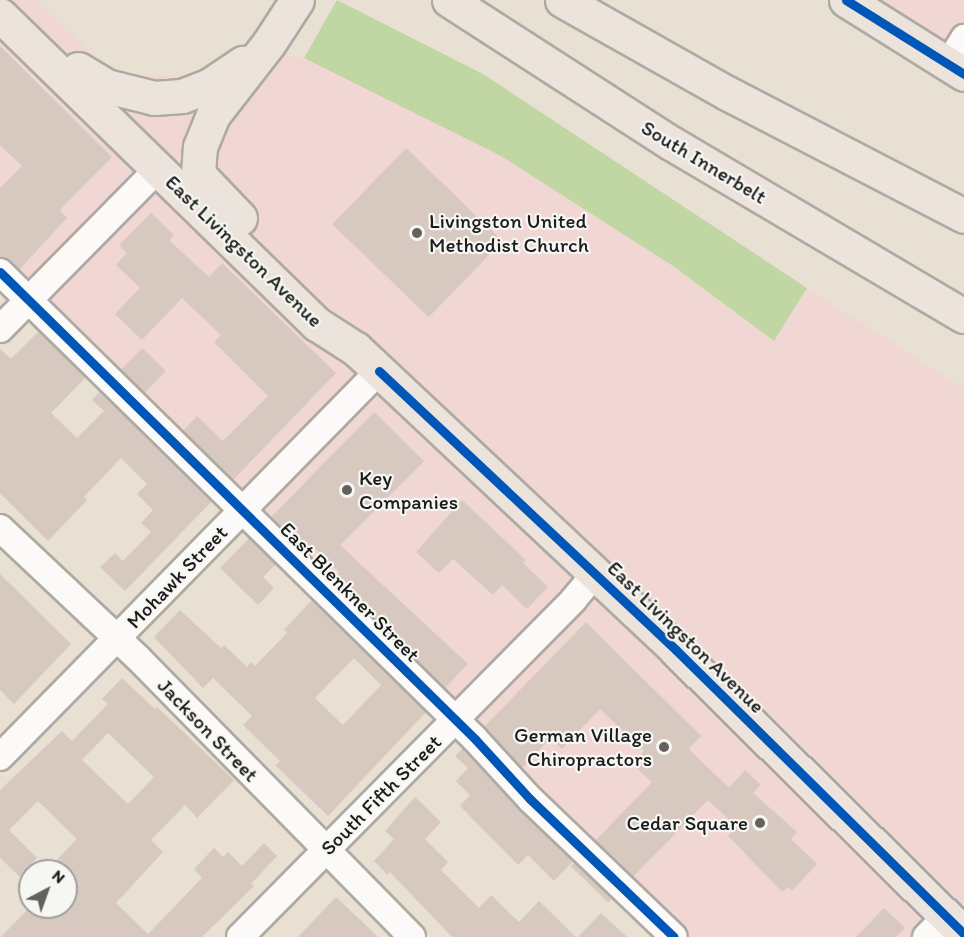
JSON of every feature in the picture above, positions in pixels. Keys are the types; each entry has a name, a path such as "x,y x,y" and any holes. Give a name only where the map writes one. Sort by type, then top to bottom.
{"main road":[{"name":"East Livingston Avenue","path":"8,0 78,69 130,129 154,165"},
{"path":"297,0 269,43 213,115 200,147 198,174 332,308 356,349"},
{"name":"South Innerbelt","path":"448,0 671,143 964,316"},
{"path":"562,0 727,93 964,216"},
{"path":"846,0 959,58"},
{"name":"East Livingston Avenue","path":"0,15 317,324 356,349 676,650 945,929"},
{"path":"78,69 91,79 120,92 154,98 182,96 210,85 269,43"}],"street":[{"path":"0,329 154,165"},
{"name":"East Blenkner Street","path":"0,272 455,720 530,799 674,937"},
{"name":"Mohawk Street","path":"0,757 380,371"},
{"name":"Jackson Street","path":"0,528 117,638 412,937"},
{"name":"South Fifth Street","path":"240,937 455,720 595,574"}],"shaded area":[{"path":"0,0 36,0 99,61 135,76 192,75 231,53 304,58 501,156 673,266 774,340 807,288 964,388 964,937 681,937 0,271"},
{"path":"844,0 964,0 964,76"}],"green space":[{"path":"337,0 483,74 807,288 774,341 673,266 501,156 304,58"}],"building":[{"path":"0,46 112,157 60,210 67,218 19,270 10,261 0,257 0,188 22,166 0,145"},
{"name":"Livingston United Methodist Church","path":"406,148 502,241 429,317 332,224"},
{"path":"151,213 174,235 169,240 209,277 222,263 336,373 233,480 183,431 197,416 223,441 268,396 214,342 221,335 182,298 142,340 115,314 140,288 116,265 127,253 119,245"},
{"path":"39,331 86,377 51,413 77,438 104,411 92,400 100,391 212,501 125,591 100,567 115,553 123,561 151,532 141,523 153,510 137,494 147,484 121,458 84,497 87,500 48,541 0,493 0,349 11,359"},
{"path":"142,348 166,371 145,393 121,370"},
{"name":"Key Companies","path":"374,412 424,461 340,545 468,664 445,688 333,579 339,572 311,545 305,551 271,517"},
{"path":"462,500 526,560 523,563 548,587 527,609 502,585 493,595 453,559 439,573 416,552"},
{"path":"249,538 276,564 263,577 274,588 258,605 220,568"},
{"path":"0,574 71,644 14,704 0,690"},
{"path":"312,600 426,712 328,816 275,765 280,761 243,725 252,716 213,678 203,688 154,637 180,610 221,648 224,645 247,667 251,662 255,666 287,633 284,630","holes":["354,658 381,685 343,725 315,698"]},
{"path":"586,622 701,736 689,749 729,788 745,770 761,785 753,793 797,832 791,839 817,864 792,891 788,887 782,892 728,836 737,827 708,800 633,877 595,841 652,782 632,764 644,751 600,709 562,749 551,738 522,768 484,727"},
{"path":"122,678 155,709 157,707 234,780 197,818 185,805 151,840 163,852 116,903 148,934 202,878 194,869 214,848 223,857 228,852 242,866 264,843 277,856 251,884 254,886 202,937 1,937 18,919 78,919 78,859 58,859 77,839 38,801 9,830 37,858 18,859 18,875 0,858 0,790 62,731 72,741 108,704 102,699","holes":["108,733 154,777 128,804 82,760"]},
{"path":"463,748 520,810 573,861 554,881 528,855 518,865 460,806 470,795 456,781 468,768 455,756"},
{"path":"415,797 441,822 425,839 448,862 441,870 479,908 491,895 519,922 539,901 576,937 452,937 390,872 388,875 374,861 394,839 385,831"},
{"path":"575,862 612,898 608,902 571,866"},
{"path":"336,897 353,913 378,937 298,937"},
{"path":"884,908 905,928 896,937 856,937"},
{"path":"601,913 627,937 578,937"}],"cycle path":[{"path":"846,0 964,74"},
{"path":"0,272 475,739 530,799 674,937"},
{"path":"379,371 676,650 964,934"}],"place":[{"name":"Livingston United Methodist Church","path":"417,233"},
{"name":"Key Companies","path":"347,490"},
{"name":"German Village Chiropractors","path":"664,747"},
{"name":"Cedar Square","path":"760,823"}]}
